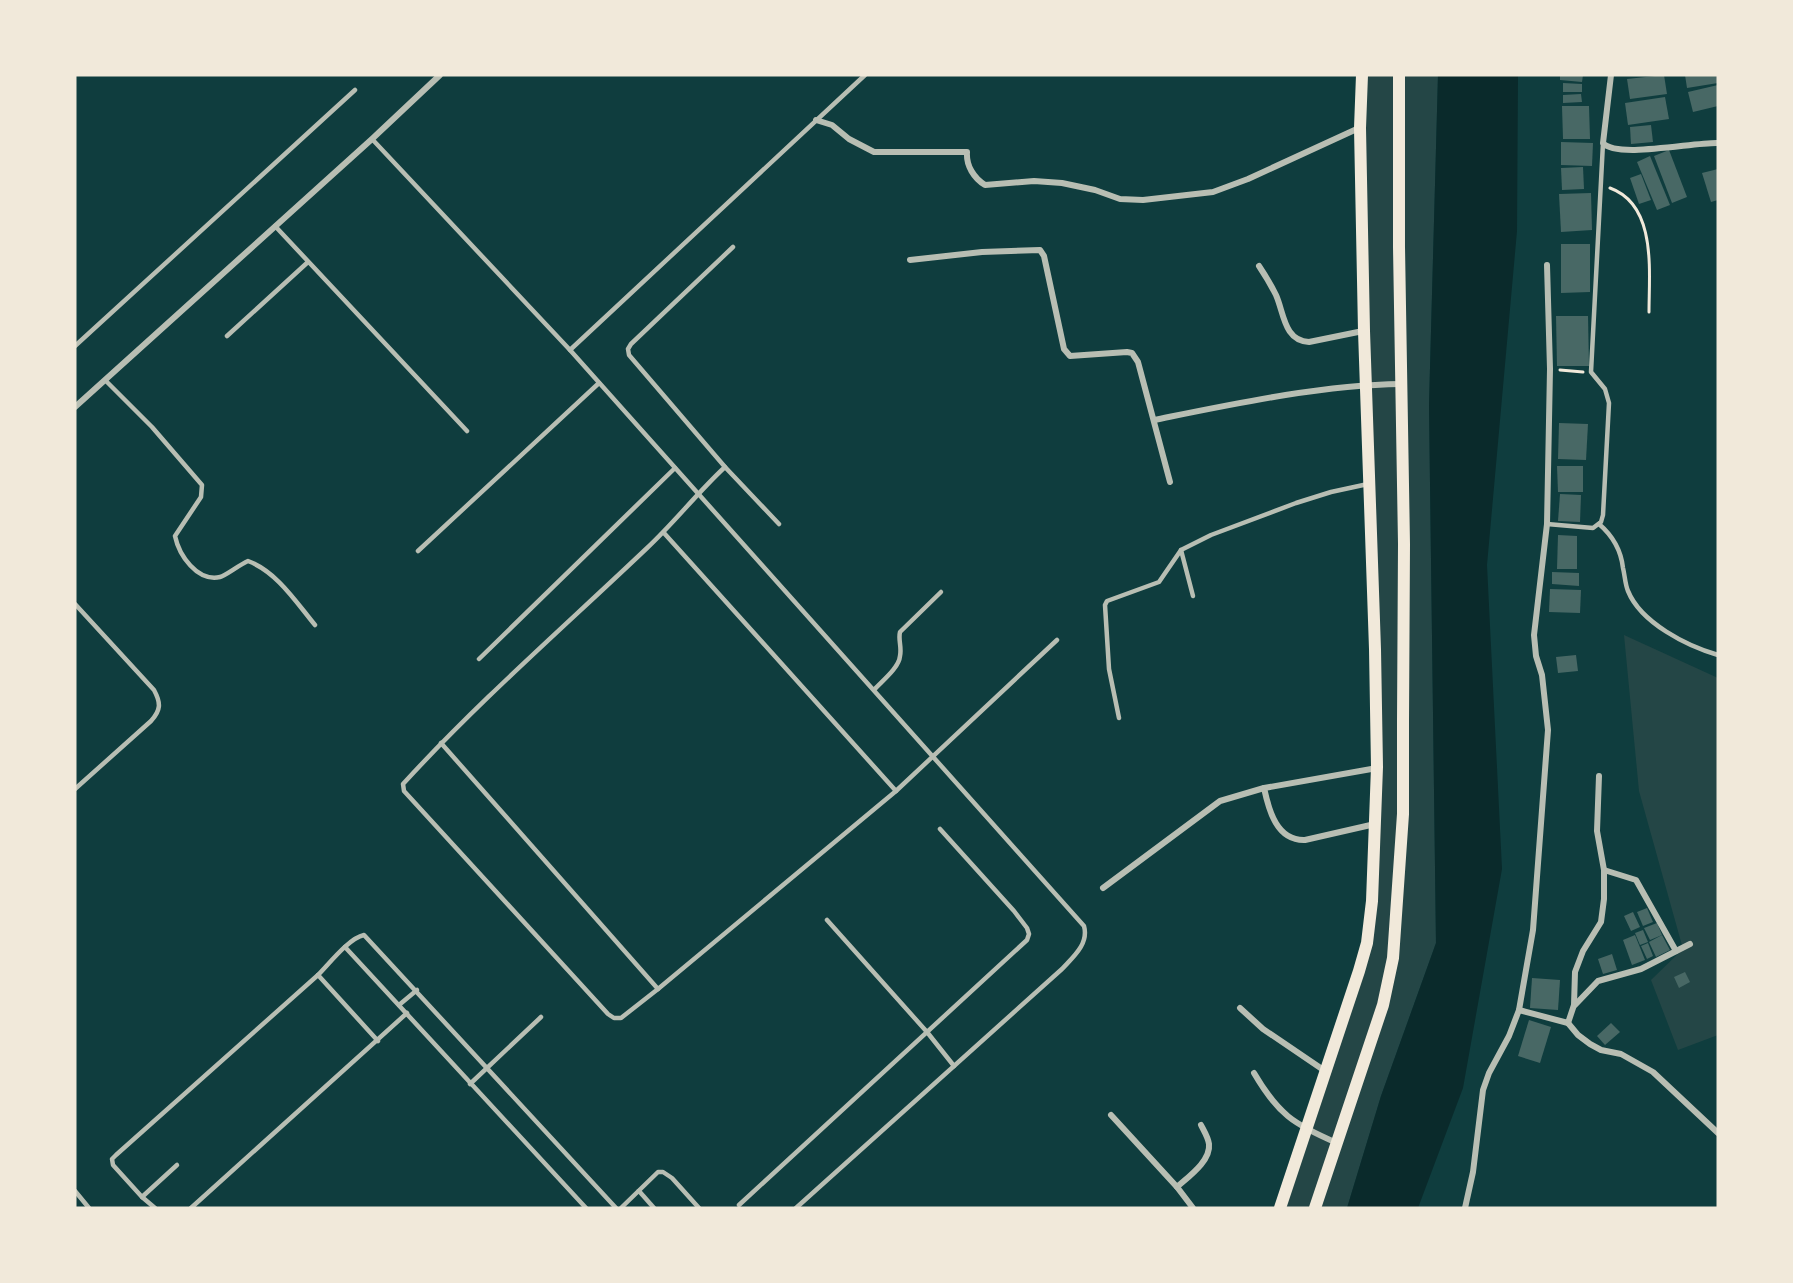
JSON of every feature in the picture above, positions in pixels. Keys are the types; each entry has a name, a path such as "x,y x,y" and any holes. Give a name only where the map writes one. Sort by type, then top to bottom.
{"main road":[{"path":"1280,1208 1347,1010 1367,943 1372,901 1377,768 1375,638 1365,384 1360,128 1362,75"},
{"path":"1315,1208 1383,1005 1394,958 1403,814 1404,544 1399,75"}],"street":[{"path":"75,407 440,75"},
{"path":"1611,75 1604,143 1609,148 1631,151 1704,142 1718,143"},
{"path":"816,120 832,125 849,139 874,152 967,152 966,159 975,177 985,185 1034,181 1062,183 1095,190 1120,199 1143,200 1213,192 1248,179 1360,128"},
{"path":"910,260 982,252 1040,250 1044,256 1065,351 1070,356 1132,353 1138,362 1170,482"},
{"path":"1465,1208 1473,1172 1483,1090 1489,1072 1509,1036 1519,1010 1533,930 1548,730 1548,714 1534,635 1547,524 1550,369 1547,265"},
{"path":"1259,266 1276,296 1289,330 1295,339 1300,342 1309,342 1364,331"},
{"path":"1154,420 1231,405 1365,384 1401,384"},
{"path":"1103,888 1220,801 1264,788 1377,768"},
{"path":"1568,1023 1574,1005 1575,972 1583,951 1601,919 1604,899 1604,870 1597,834 1599,776"},
{"path":"1264,788 1275,820 1282,832 1290,839 1305,840 1376,824"},
{"path":"1604,870 1636,880 1676,951"},
{"path":"1574,1005 1598,981 1641,969 1690,944"},
{"path":"1240,1008 1263,1029 1325,1071"},
{"path":"1519,1010 1568,1023 1590,1044 1601,1050 1621,1054 1653,1072 1718,1132"},
{"path":"1254,1073 1274,1105 1306,1129 1337,1143"},
{"path":"1111,1115 1177,1187 1193,1208"},
{"path":"1177,1187 1195,1170 1209,1150 1209,1141 1201,1125"}],"lane":[{"path":"570,350 865,75"},
{"path":"75,346 355,90"},
{"path":"372,139 570,350 1080,918 1086,933 1082,946 1062,969 797,1208"},
{"path":"1547,524 1593,528 1599,525 1603,515 1609,403 1605,388 1591,372 1604,143"},
{"path":"275,226 467,430"},
{"path":"733,247 628,349 629,355 725,467 779,524"},
{"path":"227,336 308,262"},
{"path":"105,380 152,427 202,485 201,496 175,536 181,555 200,573 210,578 222,577 236,566 248,561 256,564 285,589 315,625"},
{"path":"418,551 599,383"},
{"path":"725,467 664,533 441,742 403,784 404,791 614,1018 621,1018 658,989 896,791 1057,640"},
{"path":"479,659 675,468"},
{"path":"1119,718 1109,669 1105,602 1159,582 1181,550 1211,535 1296,503 1368,484"},
{"path":"1599,525 1614,540 1622,561 1628,591 1644,612 1659,626 1681,640 1700,650 1718,655"},
{"path":"664,533 896,791"},
{"path":"1181,550 1193,596"},
{"path":"874,690 899,662 901,655 898,638 904,626 941,592"},
{"path":"75,604 154,690 160,701 158,713 151,721 75,789"},
{"path":"441,742 658,989"},
{"path":"739,1205 1029,937 1027,928 1014,911 940,830"},
{"path":"827,920 927,1032 954,1066"},
{"path":"155,1208 113,1165 112,1159 318,975 345,947 364,934 616,1208"},
{"path":"345,947 586,1208"},
{"path":"318,975 378,1041"},
{"path":"399,1005 417,990"},
{"path":"191,1208 378,1041 406,1013"},
{"path":"470,1084 541,1017"},
{"path":"142,1197 177,1165"},
{"path":"621,1208 658,1172 663,1172 672,1178 699,1208"},
{"path":"75,1191 89,1208"},
{"path":"639,1191 654,1208"}],"path":[{"path":"1600,185 1612,188 1627,197 1644,229 1648,252 1649,312"},
{"path":"1550,369 1591,372"}],"shaded area":[{"path":"1362,75 1438,75 1429,405 1436,943 1381,1096 1347,1208 1280,1208 1359,971 1376,816"},
{"path":"1438,75 1518,75 1517,231 1487,565 1502,869 1463,1088 1418,1208 1347,1208 1381,1096 1436,943 1429,405"},
{"path":"1624,635 1718,678 1718,1035 1678,1050 1651,980 1683,949 1639,791"}],"building":[{"path":"1560,75 1583,75 1582,82 1560,80"},
{"path":"1664,75 1667,94 1630,99 1627,79"},
{"path":"1685,75 1718,75 1718,83 1687,88"},
{"path":"1563,83 1582,84 1582,92 1563,92"},
{"path":"1718,85 1718,106 1693,112 1688,92"},
{"path":"1581,94 1582,102 1563,103 1563,95"},
{"path":"1665,97 1669,119 1628,125 1625,103"},
{"path":"1562,106 1589,106 1590,139 1563,139"},
{"path":"1651,125 1653,142 1631,144 1630,127"},
{"path":"1561,142 1593,143 1592,166 1561,165"},
{"path":"1669,150 1687,197 1672,203 1654,156"},
{"path":"1650,156 1670,205 1657,210 1637,162"},
{"path":"1583,167 1584,189 1562,190 1561,168"},
{"path":"1718,169 1718,200 1711,202 1702,173"},
{"path":"1641,174 1651,200 1639,204 1630,178"},
{"path":"1591,193 1592,230 1561,232 1559,194"},
{"path":"1561,244 1590,244 1590,292 1561,293"},
{"path":"1556,316 1588,316 1589,366 1557,366"},
{"path":"1559,423 1588,424 1586,460 1558,459"},
{"path":"1557,466 1583,466 1583,492 1558,492"},
{"path":"1560,494 1581,495 1580,522 1558,521"},
{"path":"1558,535 1577,536 1577,569 1557,569"},
{"path":"1552,572 1579,573 1579,586 1552,584"},
{"path":"1550,589 1581,590 1580,613 1549,612"},
{"path":"1576,655 1578,671 1558,673 1556,657"},
{"path":"1647,908 1653,922 1643,926 1637,912"},
{"path":"1633,912 1640,927 1631,931 1624,916"},
{"path":"1657,923 1662,935 1650,940 1644,928"},
{"path":"1643,930 1648,942 1640,945 1635,933"},
{"path":"1635,935 1645,960 1632,965 1623,940"},
{"path":"1662,935 1670,950 1656,957 1649,942"},
{"path":"1648,943 1653,956 1647,959 1641,946"},
{"path":"1612,954 1617,970 1603,974 1598,959"},
{"path":"1685,972 1690,982 1679,988 1674,977"},
{"path":"1532,978 1560,980 1558,1010 1530,1008"},
{"path":"1529,1020 1551,1027 1540,1063 1518,1056"},
{"path":"1611,1023 1620,1032 1605,1045 1597,1036"}]}
